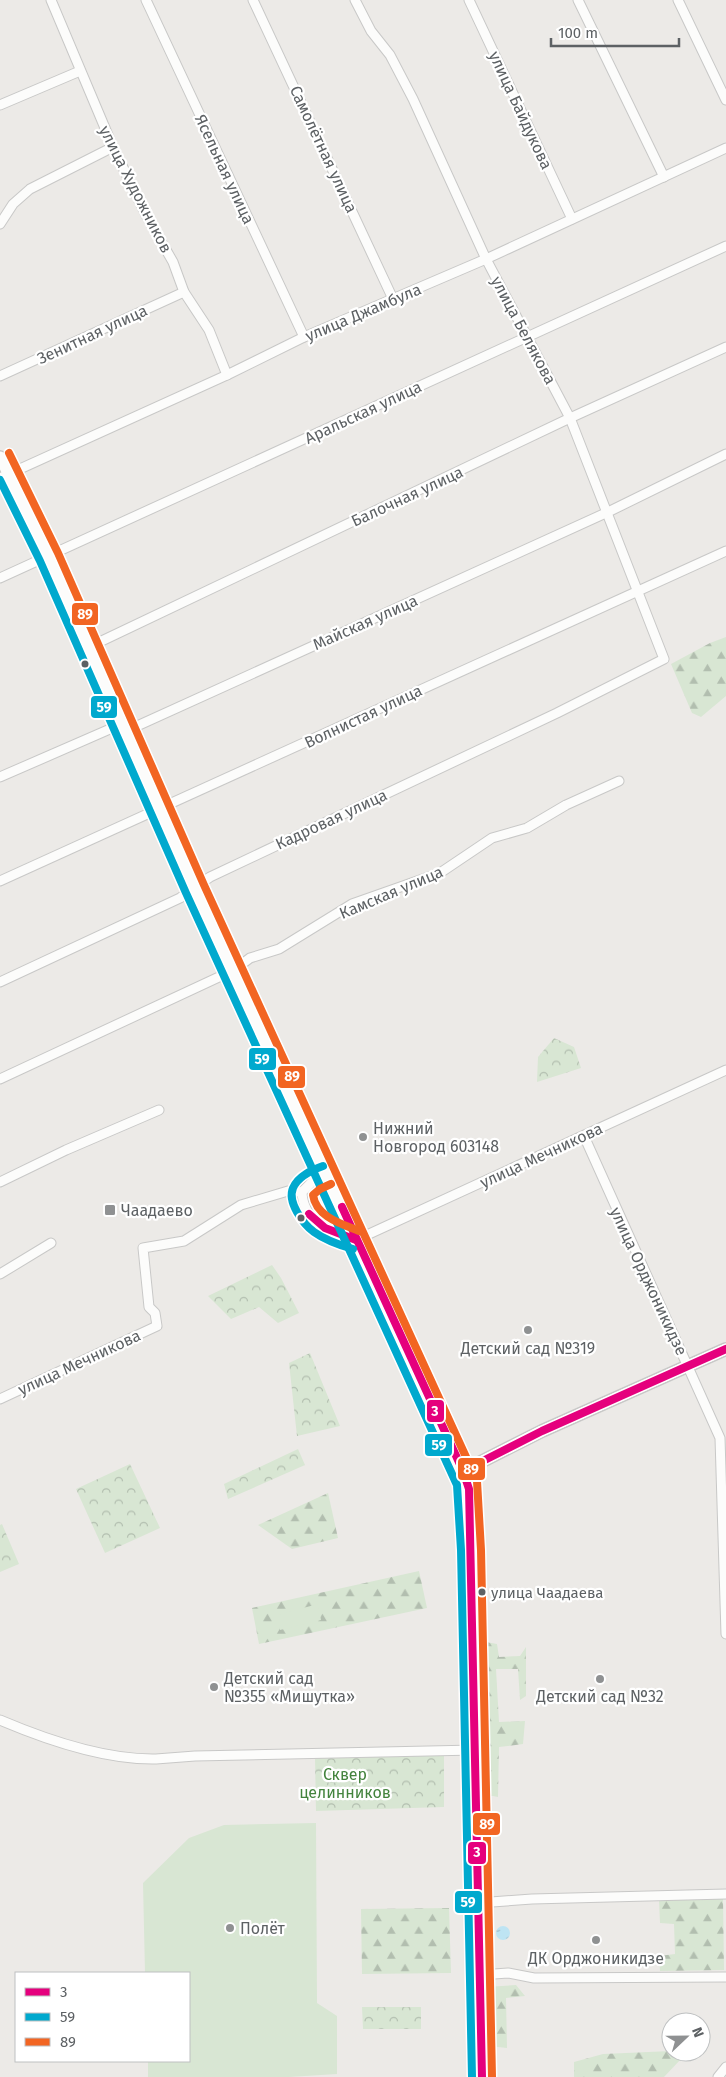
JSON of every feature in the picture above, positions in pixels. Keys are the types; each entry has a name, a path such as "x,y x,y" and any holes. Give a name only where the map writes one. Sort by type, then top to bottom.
{"street":[{"name":"улица Художников","path":"51,0 113,147 146,215 172,262 184,292 208,330 227,375"},
{"name":"Ясельная улица","path":"146,0 304,337"},
{"name":"Самолётная улица","path":"253,0 393,299"},
{"name":"улица Белякова","path":"357,0 371,31 390,55 413,99 486,259 570,418 664,659"},
{"name":"улица Байдукова","path":"469,0 572,219"},
{"path":"578,0 664,177"},
{"path":"678,0 726,100"},
{"path":"0,105 80,71"},
{"path":"0,224 13,204 30,189 113,147"},
{"name":"улица Джамбула","path":"4,476 227,375 304,337 486,259 726,148"},
{"name":"Аральская улица","path":"0,578 726,246"},
{"name":"Зенитная улица","path":"0,376 184,292"},
{"name":"Балочная улица","path":"89,647 570,418 726,347"},
{"name":"Майская улица","path":"0,777 110,729 126,731 608,512 726,454"},
{"path":"0,457 4,476 49,557 195,889 234,970 289,1097 327,1175 463,1471 469,1489 482,2077"},
{"name":"Волнистая улица","path":"0,881 726,551"},
{"name":"Кадровая улица","path":"0,982 180,898 210,877 557,713 664,659"},
{"name":"Камская улица","path":"0,1079 234,970 250,958 279,949 352,904 440,873 492,838 527,828 566,805 618,781"},
{"name":"улица Мечникова","path":"356,1240 726,1070"},
{"path":"0,1182 66,1150 159,1110"},
{"name":"улица Орджоникидзе","path":"584,1136 720,1438 725,1529 726,1634"},
{"path":"327,1175 314,1180 302,1192 305,1208 315,1222 326,1229 356,1240"},
{"name":"улица Мечникова","path":"0,1399 158,1326 154,1313 149,1307 143,1248 184,1241 241,1205 288,1192 302,1192"},
{"path":"0,1274 51,1243"},
{"path":"463,1471 542,1431 726,1349"},
{"path":"0,1720 47,1740 113,1755 155,1759 195,1756 475,1750"},
{"path":"478,1903 532,1899 726,1894"},
{"path":"480,1975 508,1973 534,1978 726,1978"},
{"path":"718,2077 726,2068"}],"green space":[{"path":"726,637 726,696 701,717 692,713 671,664 710,643"},
{"path":"554,1038 574,1047 581,1068 537,1082 538,1057"},
{"path":"272,1265 299,1313 278,1323 259,1307 231,1319 208,1296"},
{"path":"310,1353 340,1426 297,1436 289,1363"},
{"path":"298,1449 305,1465 228,1499 224,1484"},
{"path":"130,1464 160,1528 105,1553 76,1489"},
{"path":"328,1493 338,1538 292,1549 258,1525"},
{"path":"2,1524 19,1564 0,1572 0,1525"},
{"path":"419,1571 427,1608 259,1644 252,1608"},
{"path":"318,1604 321,1620 280,1630 277,1615"},
{"path":"486,1642 497,1644 499,1657 520,1656 526,1647 526,1696 520,1700 518,1669 496,1669 499,1722 525,1721 523,1744 499,1747 498,1797 488,1795"},
{"name":"Сквер целинников","path":"444,1753 444,1807 316,1811 315,1757"},
{"name":"Полёт","path":"316,1823 317,2003 337,2016 337,2074 289,2077 148,2077 148,2062 190,2062 190,1972 145,1972 143,1883 189,1838 224,1825"},
{"path":"723,1898 724,1970 660,1971 659,1956 675,1954 674,1924 660,1923 659,1900"},
{"path":"449,1908 451,1973 362,1974 361,1909"},
{"path":"516,1985 525,1996 506,1998 507,2048 489,2046 485,1987"},
{"path":"362,2007 421,2007 421,2029 363,2029"},
{"path":"661,2051 661,2062 678,2062 664,2077 574,2077 574,2062 603,2054"}],"water":[{"path":"503,1926 508,1928 510,1933 508,1938 503,1940 498,1938 496,1933 498,1928"}],"transit line":[{"name":"89","path":"9,453 58,553 204,885 477,1481 481,1550 492,2077"},
{"name":"59","path":"0,480 40,561 186,893 457,1485 461,1550 472,2077"},
{"name":"59","path":"323,1166 306,1174 295,1184 292,1194 294,1206 305,1224 314,1232 332,1242 353,1249"},
{"name":"89","path":"331,1184 313,1195 315,1203 331,1219 359,1231"},
{"name":"3","path":"342,1207 463,1471 469,1489 482,2077"},
{"name":"3","path":"309,1214 325,1228 356,1240"},
{"name":"3","path":"463,1471 542,1431 726,1349"}],"place":[{"name":"Нижний Новгород 603148","path":"363,1137"},
{"name":"Чаадаево","path":"110,1210"},
{"name":"Детский сад №319","path":"528,1330"},
{"name":"улица Чаадаева","path":"482,1592"},
{"name":"Детский сад №32","path":"600,1679"},
{"name":"Детский сад №355 «Мишутка»","path":"214,1687"},
{"name":"Полёт","path":"230,1928"},
{"name":"ДК Орджоникидзе","path":"596,1940"}]}
